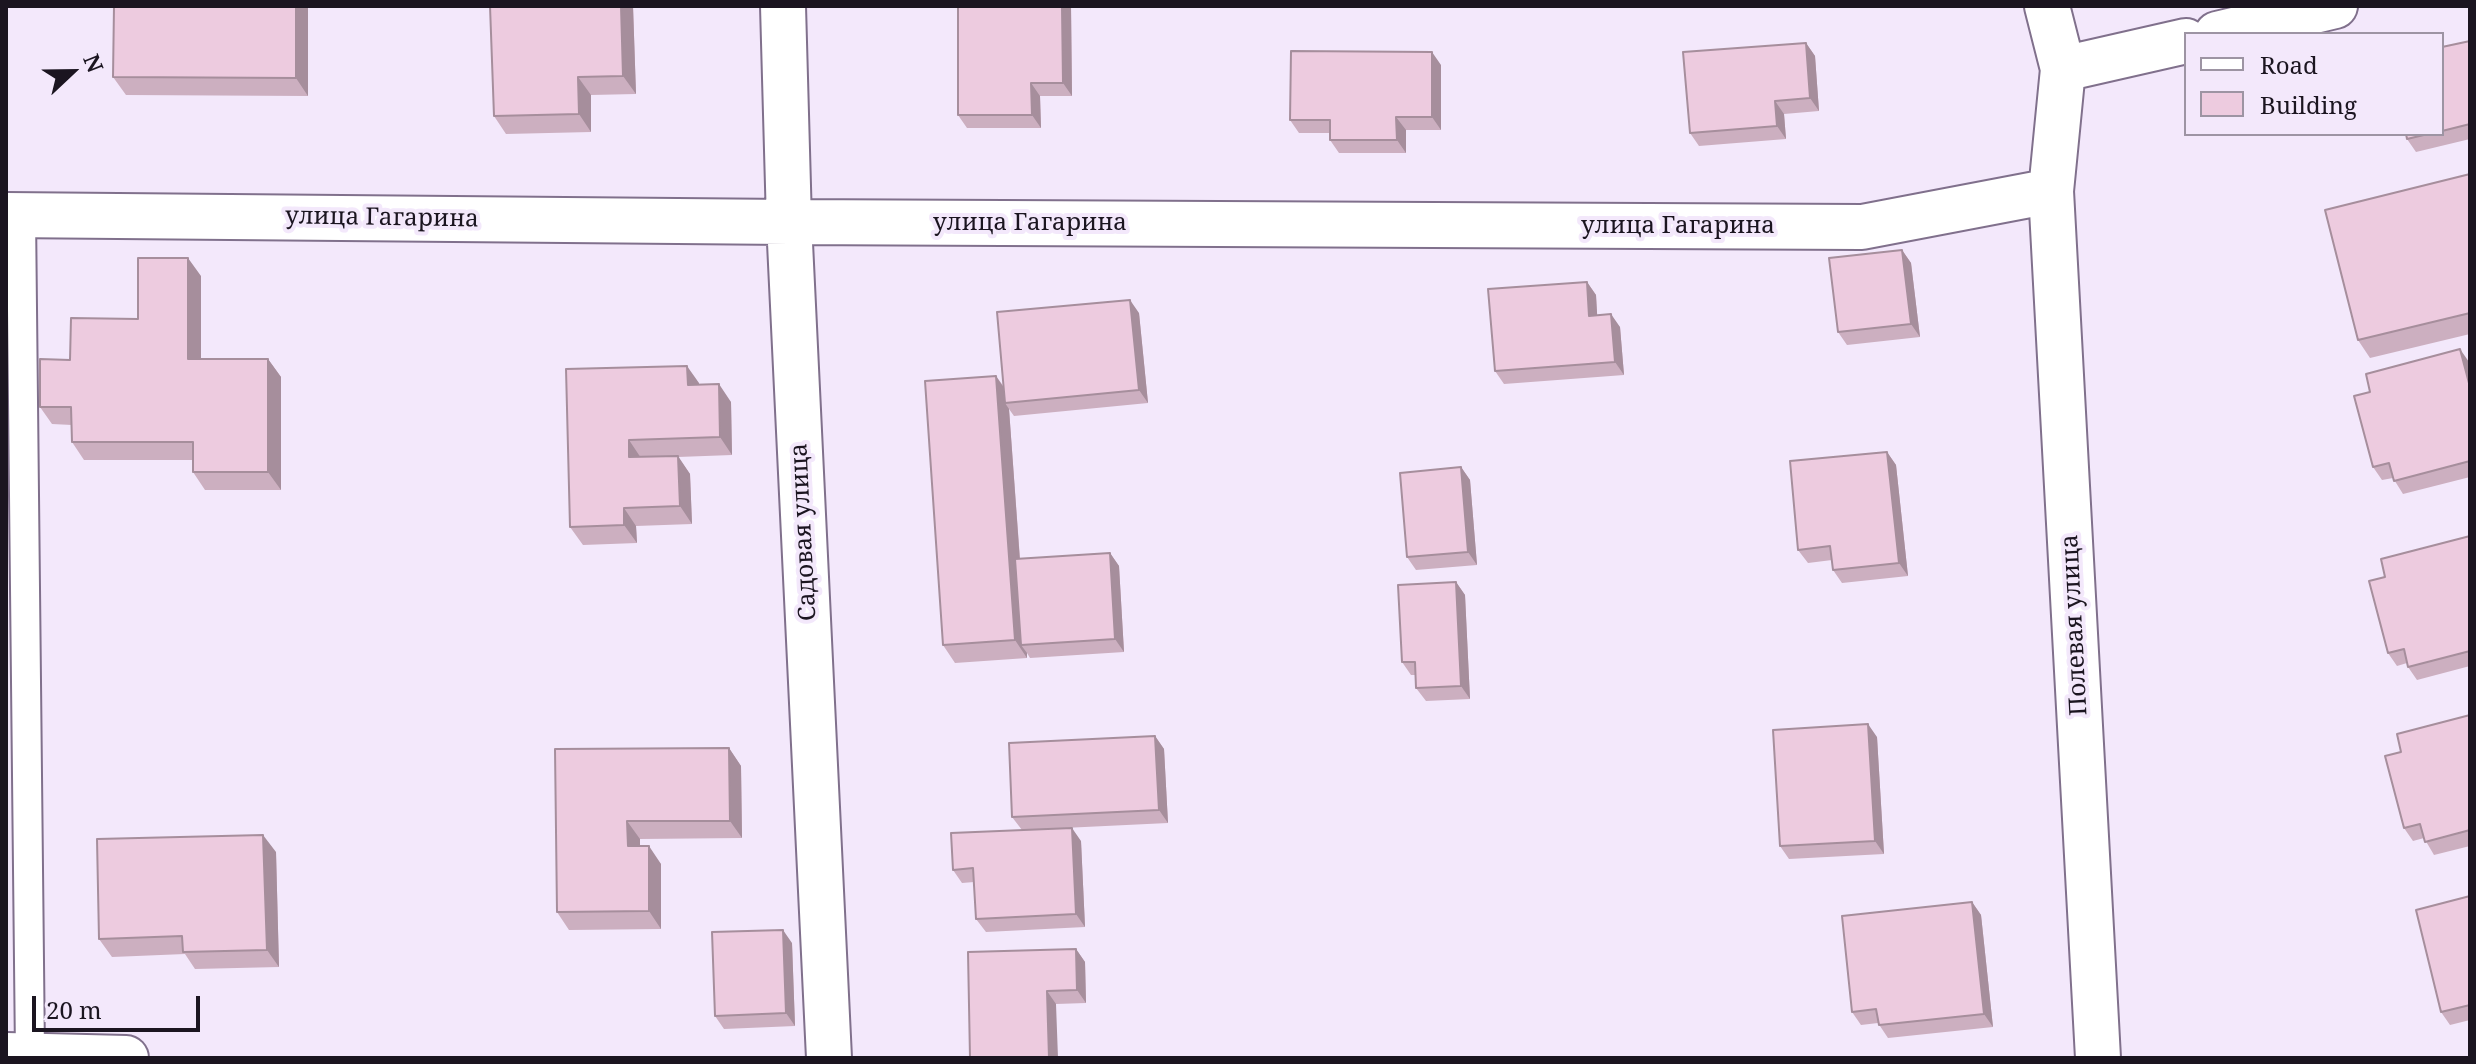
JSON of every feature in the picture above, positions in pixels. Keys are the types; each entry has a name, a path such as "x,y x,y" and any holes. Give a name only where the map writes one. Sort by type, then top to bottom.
{"street":[{"name":"Садовая улица","path":"783,6 789,222 829,1058"},
{"name":"Полевая улица","path":"2047,6 2063,69 2051,191 2098,1058"},
{"path":"2225,32 2335,6"},
{"path":"2063,69 2184,41"},
{"name":"улица Гагарина","path":"14,215 1862,227 2051,191"},
{"path":"18,1055 126,1058"}],"lane":[{"path":"14,215 18,1055"}],"building":[{"path":"114,6 296,6 296,78 113,77"},
{"path":"490,6 621,6 623,76 578,77 579,114 494,116"},
{"path":"958,6 1062,6 1063,83 1031,83 1032,115 958,115"},
{"path":"2470,41 2470,124 2444,130 2444,47"},
{"path":"1806,43 1810,98 1775,101 1777,126 1690,133 1683,52"},
{"path":"1291,51 1432,52 1432,117 1396,117 1397,140 1330,140 1330,120 1290,120"},
{"path":"2470,174 2470,313 2358,340 2325,210"},
{"path":"1902,250 1911,324 1838,332 1829,258"},
{"path":"138,258 188,258 188,359 268,359 268,472 193,472 193,442 72,442 71,407 40,407 40,359 70,360 71,318 138,319"},
{"path":"1587,282 1589,316 1611,314 1615,362 1495,371 1488,289"},
{"path":"1130,300 1139,390 1005,403 997,312"},
{"path":"2460,349 2470,387 2470,461 2394,481 2389,463 2373,467 2354,396 2370,392 2366,374"},
{"path":"687,366 688,385 719,384 720,437 629,440 629,457 678,456 680,506 624,508 624,525 570,527 566,369"},
{"path":"996,376 1015,640 943,645 925,381"},
{"path":"1887,452 1899,563 1833,570 1830,546 1798,550 1790,461"},
{"path":"1461,467 1468,552 1407,557 1400,473"},
{"path":"2470,536 2470,651 2408,667 2404,649 2388,653 2369,581 2385,577 2381,559"},
{"path":"1110,553 1115,639 1021,645 1015,559"},
{"path":"1456,582 1461,686 1416,688 1415,662 1402,662 1398,585"},
{"path":"2470,715 2470,830 2425,842 2420,824 2404,828 2385,756 2401,752 2397,734"},
{"path":"1868,724 1875,841 1780,846 1773,730"},
{"path":"1155,736 1159,810 1012,817 1009,743"},
{"path":"729,748 730,821 627,821 628,846 649,846 649,911 557,912 555,749"},
{"path":"1072,828 1076,914 976,919 973,868 953,870 951,833"},
{"path":"263,835 267,950 183,952 182,936 99,939 97,839"},
{"path":"2470,896 2470,1005 2441,1012 2416,910"},
{"path":"1972,902 1984,1014 1879,1025 1876,1009 1852,1012 1842,916"},
{"path":"783,930 786,1013 715,1016 712,932"},
{"path":"1076,949 1077,990 1047,991 1049,1058 970,1058 968,952"}]}
